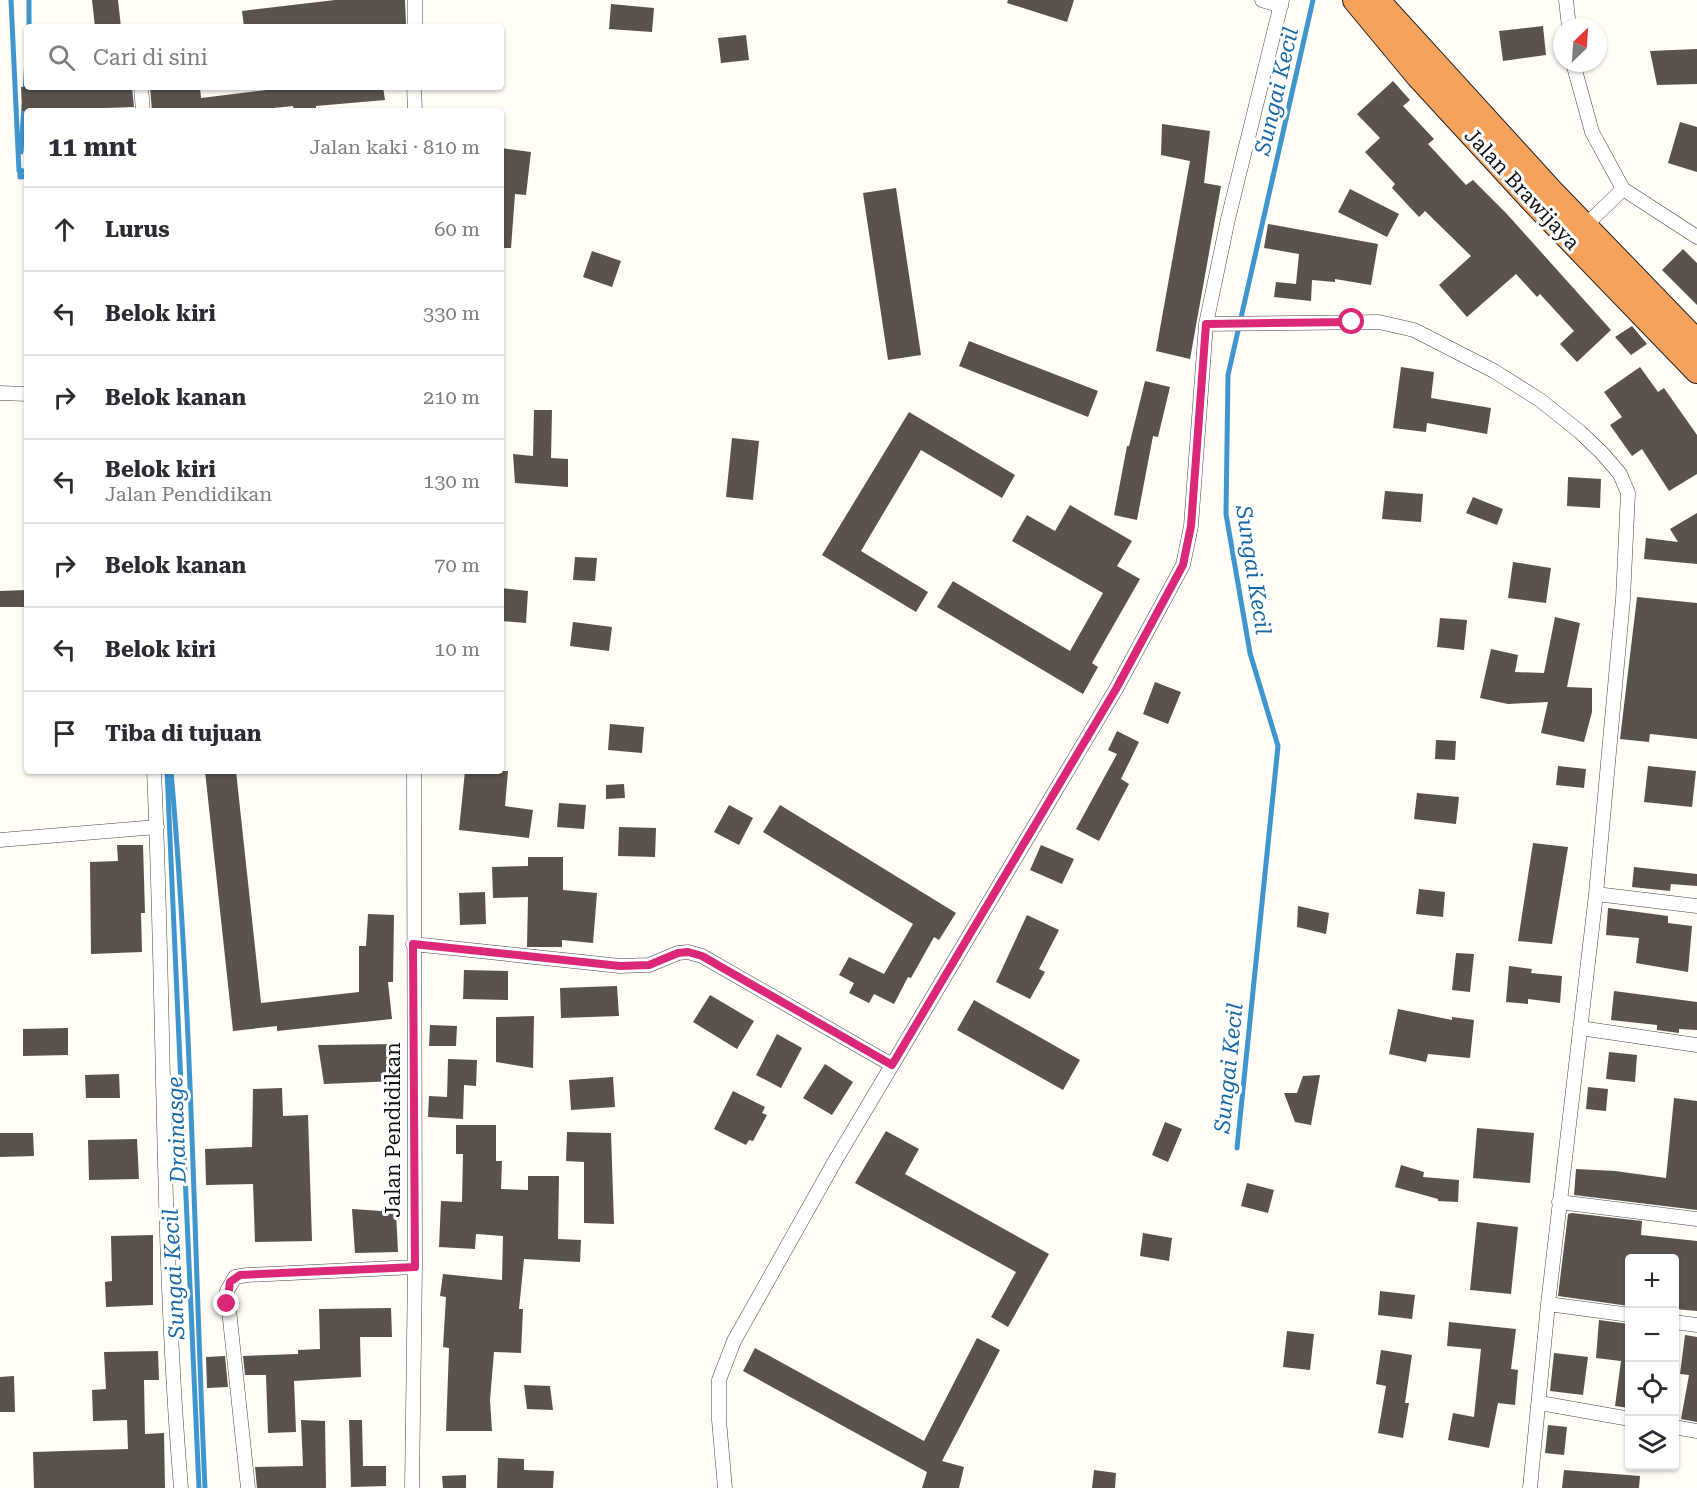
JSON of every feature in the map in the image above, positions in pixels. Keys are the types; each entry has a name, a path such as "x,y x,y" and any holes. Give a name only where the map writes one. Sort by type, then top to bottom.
{"highway":[{"name":"Jalan Brawijaya","path":"1355,0 1418,76 1697,371"},
{"name":"Jalan Brawijaya","path":"1377,0 1584,227 1697,342"}],"street":[{"path":"414,24 415,0"},
{"path":"725,1488 719,1380 726,1357 765,1282 1116,689 1183,565 1191,526 1206,324 1228,219 1282,3 1262,0"},
{"path":"1566,0 1568,18"},
{"path":"1575,72 1592,132 1623,189 1697,237"},
{"path":"141,90 143,108"},
{"path":"414,90 415,108"},
{"path":"1584,227 1623,189"},
{"path":"1206,324 1379,322 1414,330 1494,371 1540,400 1581,432 1620,474 1628,493 1629,522 1596,894 1548,1304 1530,1488"},
{"path":"0,393 24,394"},
{"path":"154,774 174,1407 181,1488"},
{"name":"Jalan Pendidikan","path":"412,1488 415,1267 414,774"},
{"path":"0,840 157,827"},
{"path":"1596,894 1697,906"},
{"path":"413,944 620,966 649,965 678,953 688,952 721,966 892,1065"},
{"path":"1580,1028 1697,1045"},
{"path":"1560,1202 1697,1219"},
{"path":"248,1488 237,1374 227,1304 230,1282 235,1277 247,1275 415,1267"},
{"path":"1548,1304 1625,1315"},
{"path":"1679,1323 1697,1325"},
{"path":"1540,1403 1625,1418"},
{"path":"1679,1428 1697,1431"}],"building":[{"path":"92,0 118,0 121,24 95,24"},
{"path":"335,0 405,0 406,24 244,24 242,11"},
{"path":"1008,0 1074,0 1067,22 1007,3"},
{"path":"611,4 654,8 652,32 609,29"},
{"path":"1543,26 1546,55 1503,61 1499,31"},
{"path":"746,35 749,60 721,63 718,38"},
{"path":"1697,49 1697,84 1657,85 1650,51"},
{"path":"1393,81 1410,100 1403,106 1434,139 1428,144 1466,185 1473,180 1506,213 1611,330 1577,362 1560,344 1574,331 1540,294 1537,297 1516,274 1467,317 1439,285 1471,256 1425,211 1419,217 1392,188 1395,184 1365,152 1380,138 1357,114"},
{"path":"21,87 24,87 24,90 132,90 134,107 24,108 22,111"},
{"path":"150,90 200,90 201,98 266,90 383,90 385,100 316,106 316,108 293,108 293,106 152,108"},
{"path":"1680,122 1697,127 1697,172 1668,163"},
{"path":"1162,124 1210,131 1204,183 1221,186 1190,359 1156,351 1190,161 1161,155"},
{"path":"504,148 531,152 526,195 515,194 511,248 504,248"},
{"path":"896,188 921,355 888,360 863,193"},
{"path":"1350,189 1399,214 1387,237 1338,212"},
{"path":"1268,224 1378,244 1371,285 1335,279 1335,282 1312,280 1311,301 1274,297 1276,282 1296,284 1299,254 1264,248"},
{"path":"1683,249 1697,263 1697,305 1662,270"},
{"path":"592,251 621,261 612,287 583,277"},
{"path":"1632,326 1647,344 1631,355 1615,337"},
{"path":"969,341 1098,391 1088,417 959,366"},
{"path":"1401,367 1434,372 1431,398 1491,408 1487,434 1427,423 1426,432 1393,428"},
{"path":"1640,367 1658,392 1664,388 1697,435 1697,474 1669,491 1642,449 1632,456 1610,425 1622,417 1604,392"},
{"path":"1145,381 1170,387 1158,437 1153,436 1137,520 1114,515 1127,446 1129,446"},
{"path":"534,410 552,410 551,458 568,459 568,487 515,483 513,454 533,456"},
{"path":"909,412 1015,475 1002,498 921,450 861,551 928,592 916,612 822,555"},
{"path":"732,438 759,441 753,500 726,497"},
{"path":"1568,477 1601,479 1600,508 1567,506"},
{"path":"1385,491 1423,494 1421,522 1382,519"},
{"path":"1473,497 1503,509 1497,525 1466,513"},
{"path":"1070,505 1132,541 1117,566 1140,579 1092,663 1098,667 1083,694 937,607 953,581 1070,651 1103,593 1012,541 1027,515 1055,531"},
{"path":"1697,513 1697,564 1644,559 1646,538 1678,542 1670,529"},
{"path":"575,557 597,558 595,581 573,580"},
{"path":"1513,562 1551,568 1546,603 1508,598"},
{"path":"504,588 528,591 526,623 504,621"},
{"path":"24,590 24,607 0,607 0,591"},
{"path":"1637,597 1697,603 1697,739 1650,734 1649,742 1620,739"},
{"path":"1555,617 1580,623 1567,687 1592,688 1592,712 1584,742 1541,733 1548,702 1508,704 1480,698 1491,649 1518,655 1515,672 1544,673"},
{"path":"1440,618 1467,620 1464,650 1437,647"},
{"path":"573,622 612,627 609,651 570,646"},
{"path":"1155,682 1181,692 1168,724 1143,714"},
{"path":"610,724 644,727 642,753 608,750"},
{"path":"1117,731 1139,742 1121,779 1129,784 1099,841 1076,829 1117,754 1108,750"},
{"path":"1436,740 1456,741 1455,760 1435,759"},
{"path":"1558,766 1586,769 1584,788 1556,785"},
{"path":"1648,766 1696,771 1692,807 1644,802"},
{"path":"504,771 508,771 505,806 533,810 529,838 459,830 465,774 504,774"},
{"path":"205,774 236,774 261,1003 359,992 359,946 366,946 368,914 394,915 393,982 388,982 392,1019 277,1031 277,1026 233,1031"},
{"path":"624,784 625,798 606,799 606,785"},
{"path":"1417,793 1459,797 1456,824 1414,819"},
{"path":"559,803 586,805 584,829 557,827"},
{"path":"729,805 753,818 739,845 714,832"},
{"path":"780,805 956,913 939,940 934,937 911,978 908,977 894,1004 874,994 869,1003 849,993 854,983 839,975 849,957 884,974 913,924 763,832"},
{"path":"619,827 656,828 655,857 618,856"},
{"path":"1533,843 1568,847 1552,944 1518,941"},
{"path":"117,845 143,845 145,913 141,913 142,952 91,954 90,862 118,861"},
{"path":"1041,845 1074,859 1062,884 1030,870"},
{"path":"528,857 563,857 563,890 597,893 593,943 562,940 562,947 527,947 528,897 493,898 492,867 528,866"},
{"path":"1634,867 1697,874 1697,886 1671,884 1670,891 1632,887"},
{"path":"1419,889 1445,892 1443,917 1416,914"},
{"path":"485,892 486,924 460,925 459,893"},
{"path":"1298,906 1329,913 1326,934 1297,927"},
{"path":"1608,908 1668,916 1668,923 1692,926 1688,972 1636,963 1639,938 1606,935"},
{"path":"1027,915 1059,930 1039,969 1045,972 1030,999 996,982"},
{"path":"1456,953 1474,954 1470,992 1452,990"},
{"path":"1509,966 1532,969 1531,973 1562,976 1560,1003 1528,999 1528,1004 1506,1002"},
{"path":"464,970 508,971 508,1000 463,999"},
{"path":"617,986 619,1016 561,1018 560,988"},
{"path":"1614,991 1697,1002 1697,1030 1679,1029 1679,1033 1657,1030 1657,1025 1611,1020"},
{"path":"710,995 754,1021 737,1049 693,1022"},
{"path":"974,1000 1080,1060 1063,1090 957,1030"},
{"path":"1398,1009 1452,1020 1452,1017 1474,1020 1470,1058 1428,1054 1426,1062 1389,1054"},
{"path":"534,1016 533,1068 496,1062 496,1017"},
{"path":"430,1025 457,1026 456,1046 429,1046"},
{"path":"68,1028 68,1055 23,1056 23,1029"},
{"path":"777,1034 802,1048 781,1088 756,1075"},
{"path":"397,1044 397,1081 324,1084 318,1045"},
{"path":"1609,1052 1637,1055 1635,1082 1606,1079"},
{"path":"448,1059 477,1060 476,1086 464,1085 463,1119 428,1117 429,1096 447,1097"},
{"path":"825,1064 853,1082 832,1115 803,1098"},
{"path":"119,1074 120,1098 86,1098 85,1075"},
{"path":"1320,1075 1311,1125 1295,1122 1284,1093 1297,1093 1303,1076"},
{"path":"613,1077 615,1107 571,1110 569,1080"},
{"path":"1588,1087 1608,1089 1606,1111 1586,1109"},
{"path":"282,1088 283,1116 308,1115 312,1241 255,1242 253,1184 206,1185 205,1149 252,1147 253,1089"},
{"path":"733,1091 765,1107 762,1113 767,1115 753,1141 749,1140 746,1145 714,1129"},
{"path":"1674,1098 1697,1101 1697,1210 1574,1195 1576,1169 1615,1171 1666,1178"},
{"path":"1165,1122 1182,1129 1168,1162 1152,1155"},
{"path":"456,1125 496,1125 496,1161 502,1161 501,1189 528,1190 528,1176 559,1176 558,1239 581,1240 580,1262 524,1259 519,1309 523,1309 521,1353 494,1352 490,1400 492,1431 446,1431 449,1348 443,1347 446,1297 440,1296 443,1274 502,1280 503,1236 476,1234 475,1249 439,1247 441,1201 462,1202 463,1154 456,1154"},
{"path":"1477,1128 1534,1133 1530,1183 1473,1178"},
{"path":"886,1131 919,1149 905,1174 1049,1254 1008,1327 991,1317 1016,1272 855,1183"},
{"path":"567,1132 611,1133 614,1224 584,1223 584,1162 566,1161"},
{"path":"0,1133 33,1133 34,1156 0,1157"},
{"path":"137,1139 139,1179 89,1180 88,1140"},
{"path":"1401,1165 1424,1172 1423,1177 1459,1180 1458,1202 1438,1201 1438,1199 1395,1187"},
{"path":"1247,1183 1274,1190 1268,1213 1241,1206"},
{"path":"352,1209 396,1212 398,1252 355,1253"},
{"path":"1568,1214 1642,1221 1641,1235 1697,1241 1697,1311 1679,1309 1679,1254 1625,1254 1625,1305 1558,1296"},
{"path":"1477,1222 1518,1227 1511,1294 1470,1290"},
{"path":"1143,1233 1172,1238 1169,1261 1140,1256"},
{"path":"153,1235 153,1305 106,1307 105,1282 112,1281 111,1236"},
{"path":"1380,1291 1415,1295 1412,1319 1378,1315"},
{"path":"391,1308 392,1337 360,1337 361,1377 294,1381 296,1432 268,1433 266,1375 245,1375 243,1356 298,1354 298,1350 320,1349 319,1309"},
{"path":"1599,1320 1625,1323 1625,1407 1615,1406 1621,1361 1596,1358"},
{"path":"1449,1322 1516,1329 1511,1369 1518,1370 1515,1405 1498,1403 1489,1448 1448,1440 1453,1413 1474,1417 1481,1349 1447,1346"},
{"path":"1287,1331 1314,1334 1310,1370 1283,1367"},
{"path":"1685,1335 1697,1337 1697,1422 1681,1419 1689,1375 1680,1374"},
{"path":"977,1338 1000,1350 942,1461 964,1467 959,1488 922,1488 927,1472 743,1371 755,1348 924,1441"},
{"path":"1381,1350 1412,1355 1405,1403 1409,1403 1403,1438 1378,1433 1386,1386 1376,1384"},
{"path":"158,1351 159,1380 144,1380 145,1434 164,1433 165,1488 34,1488 33,1452 128,1449 127,1420 93,1421 92,1390 106,1389 104,1352"},
{"path":"1554,1353 1588,1357 1583,1395 1550,1391"},
{"path":"225,1356 228,1387 207,1388 206,1357"},
{"path":"14,1376 15,1412 0,1412 0,1377"},
{"path":"524,1385 550,1386 553,1410 527,1409"},
{"path":"301,1420 325,1421 326,1488 257,1488 255,1467 303,1466"},
{"path":"349,1420 362,1420 363,1466 386,1466 386,1486 351,1487"},
{"path":"1548,1425 1567,1427 1564,1455 1545,1453"},
{"path":"498,1458 524,1459 524,1470 554,1471 553,1488 497,1488"},
{"path":"1094,1470 1116,1473 1115,1488 1092,1488"},
{"path":"1564,1470 1640,1476 1639,1488 1562,1488"},
{"path":"466,1475 466,1488 443,1488 442,1476"}],"waterway":[{"name":"Sungai Kecil","path":"11,0 19,171 24,171"},
{"name":"Drainasge","path":"29,0 29,24"},
{"name":"Sungai Kecil","path":"1237,1148 1278,746 1250,653 1226,514 1228,375 1313,0"},
{"name":"Drainasge","path":"21,152 24,105"},
{"name":"Drainasge","path":"20,170 20,177 24,176"},
{"name":"Sungai Kecil","path":"167,774 199,1488"},
{"name":"Drainasge","path":"171,774 184,950 205,1488"}],"route":[{"path":"227,1304 230,1282 240,1275 415,1267 413,944 636,967 649,965 678,953 688,952 721,966 892,1065 1116,689 1183,565 1191,526 1206,324 1352,322"}]}
